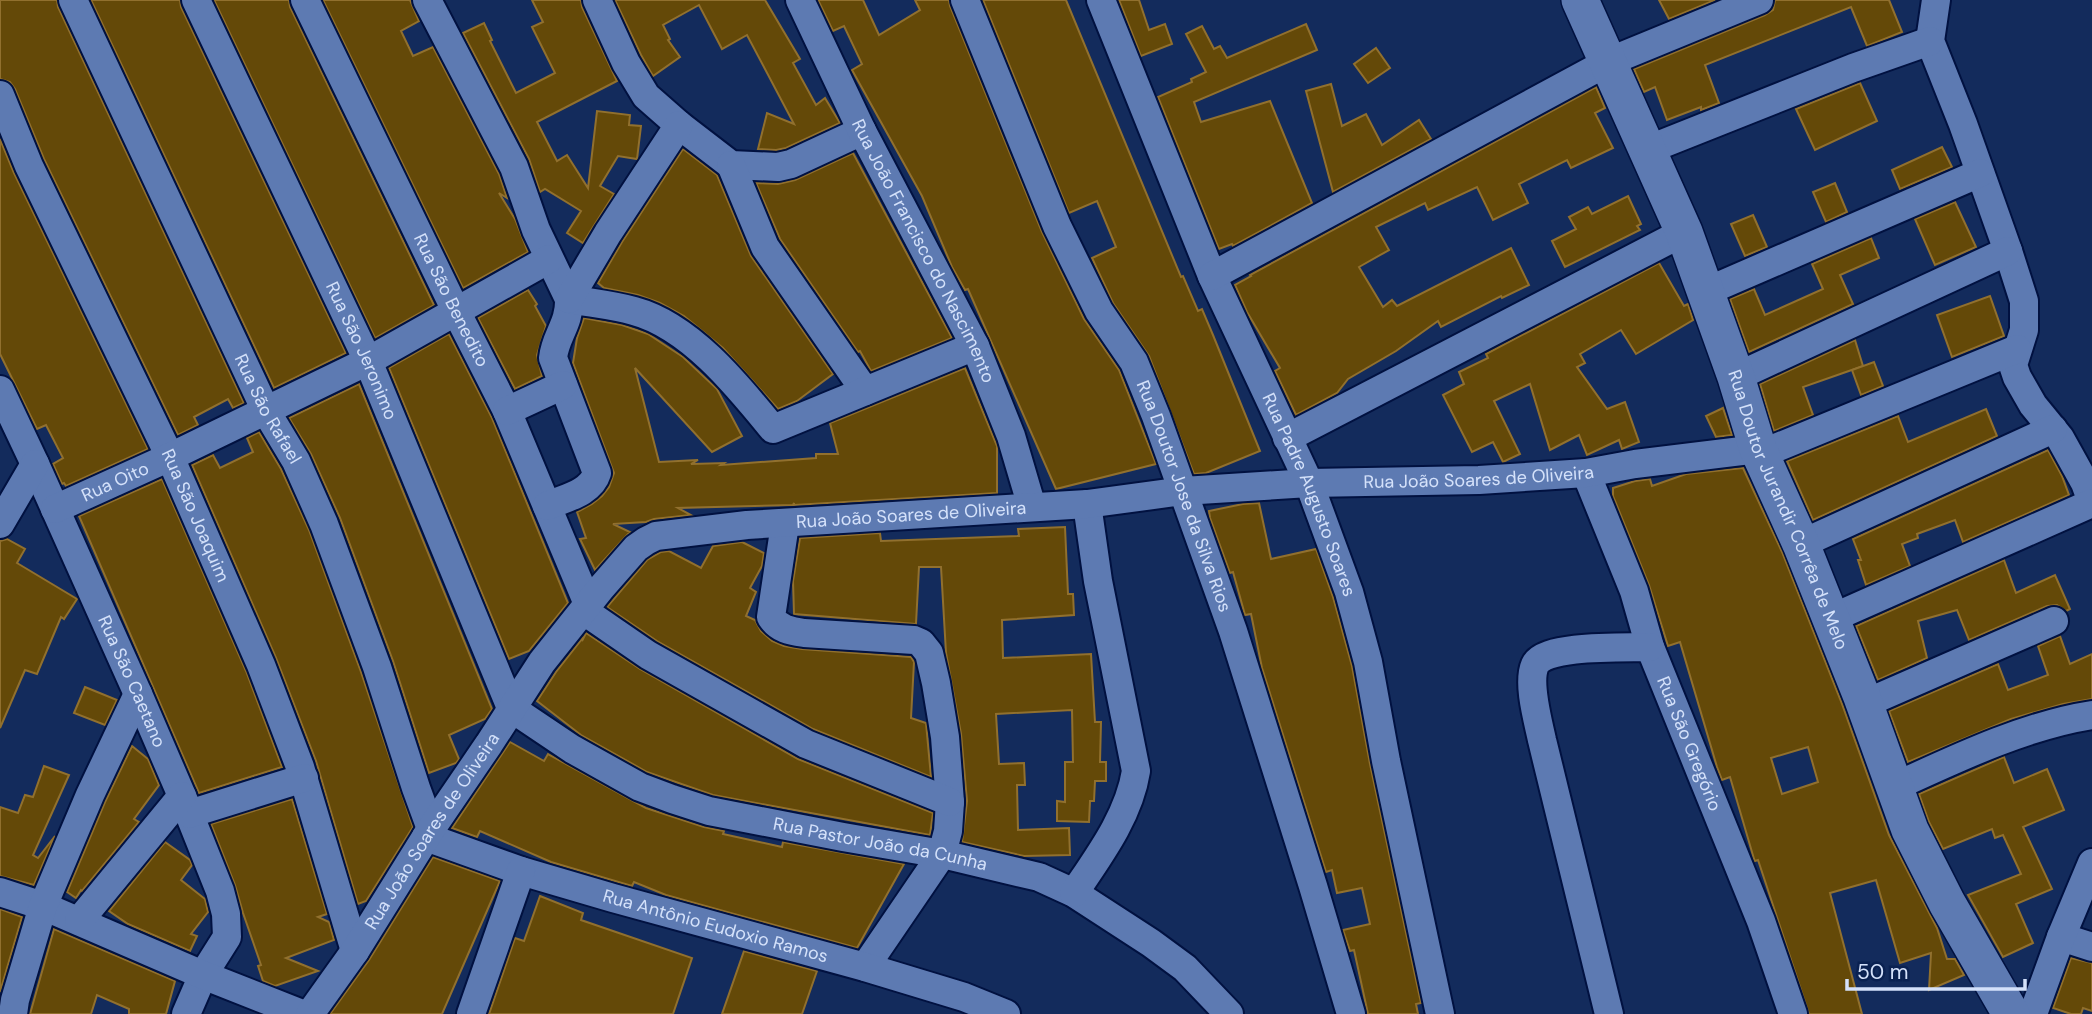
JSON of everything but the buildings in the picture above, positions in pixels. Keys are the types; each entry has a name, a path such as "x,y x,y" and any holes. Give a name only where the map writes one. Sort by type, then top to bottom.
{"street":[{"name":"Rua São Rafael","path":"73,0 266,411 296,461 324,524 377,667 429,833"},
{"name":"Rua São Jeronimo","path":"197,0 368,360 512,708"},
{"name":"Rua São Benedito","path":"306,0 507,411 586,607"},
{"path":"427,0 514,167 536,230 569,299 570,311 554,348 553,358 597,473 589,488 547,506"},
{"path":"597,0 626,63 646,96 678,125 731,165 765,247 865,391"},
{"name":"Rua João Francisco do Nascimento","path":"800,0 862,131 975,346 1011,436 1032,507"},
{"name":"Rua Doutor Jose da Silva Rios","path":"965,0 1058,226 1099,311 1134,362 1252,690 1351,1014"},
{"name":"Rua Padre Augusto Soares","path":"1101,0 1212,276 1310,483 1349,592 1368,662 1386,761 1440,1014"},
{"name":"Rua Doutor Jurandir Corrêa de Melo","path":"1580,0 1684,232 1736,377 1759,452 1801,544 1894,787 1927,865 2011,1014"},
{"path":"1212,276 1608,62 1759,0"},
{"path":"1830,619 2092,503 2085,483 2053,429 2034,405 2013,365 2024,330 2024,302 1980,173 1930,41 1936,0"},
{"path":"1647,150 1853,68 1930,41"},
{"name":"Rua São Joaquim","path":"0,95 29,166 170,457 261,665 304,778 355,951"},
{"path":"569,299 678,125"},
{"path":"731,165 778,167 862,131"},
{"path":"1705,292 1980,173"},
{"path":"1287,438 1684,232"},
{"path":"1736,377 2008,251"},
{"name":"Rua Oito","path":"55,509 170,457 368,360 549,259"},
{"path":"569,299 635,311 659,321 715,362 773,429 975,346"},
{"name":"Rua João Soares de Oliveira","path":"310,1014 355,951 542,662 636,548 656,536 747,525 1087,504 1183,492 1310,483 1479,480 1586,473 1635,464 1759,452 2017,349"},
{"path":"507,411 563,385"},
{"name":"Rua São Caetano","path":"0,390 138,694 220,891 226,914 227,937 203,975 186,1014"},
{"path":"1801,544 2053,429"},
{"path":"0,524 35,464"},
{"name":"Rua São Gregório","path":"1586,473 1634,591 1650,647 1761,921 1793,1014"},
{"path":"1074,893 1112,834 1133,788 1136,771 1098,580 1087,504"},
{"path":"785,524 771,617 776,624 789,631 914,640 926,648 931,657 945,737 950,802 948,831 942,853 866,967"},
{"path":"586,607 648,655 806,744 950,802"},
{"path":"1864,704 2054,621"},
{"path":"1609,1014 1542,740 1535,707 1532,672 1536,662 1543,656 1554,653 1650,647"},
{"path":"13,1014 43,906 90,795 138,694"},
{"name":"Rua Pastor João da Cunha","path":"512,708 572,749 640,787 709,811 942,853 1039,877 1074,893 1107,913 1185,968 1229,1014"},
{"path":"1894,787 1939,766 2052,723 2092,715"},
{"path":"79,921 186,805 304,778"},
{"name":"Rua Antônio Eudoxio Ramos","path":"429,833 521,871 866,967 964,997 1006,1014"},
{"path":"2033,1014 2092,863"},
{"path":"471,1014 521,871"},
{"path":"0,892 43,906 203,975 302,1014"},
{"path":"2061,937 2092,947"}]}
